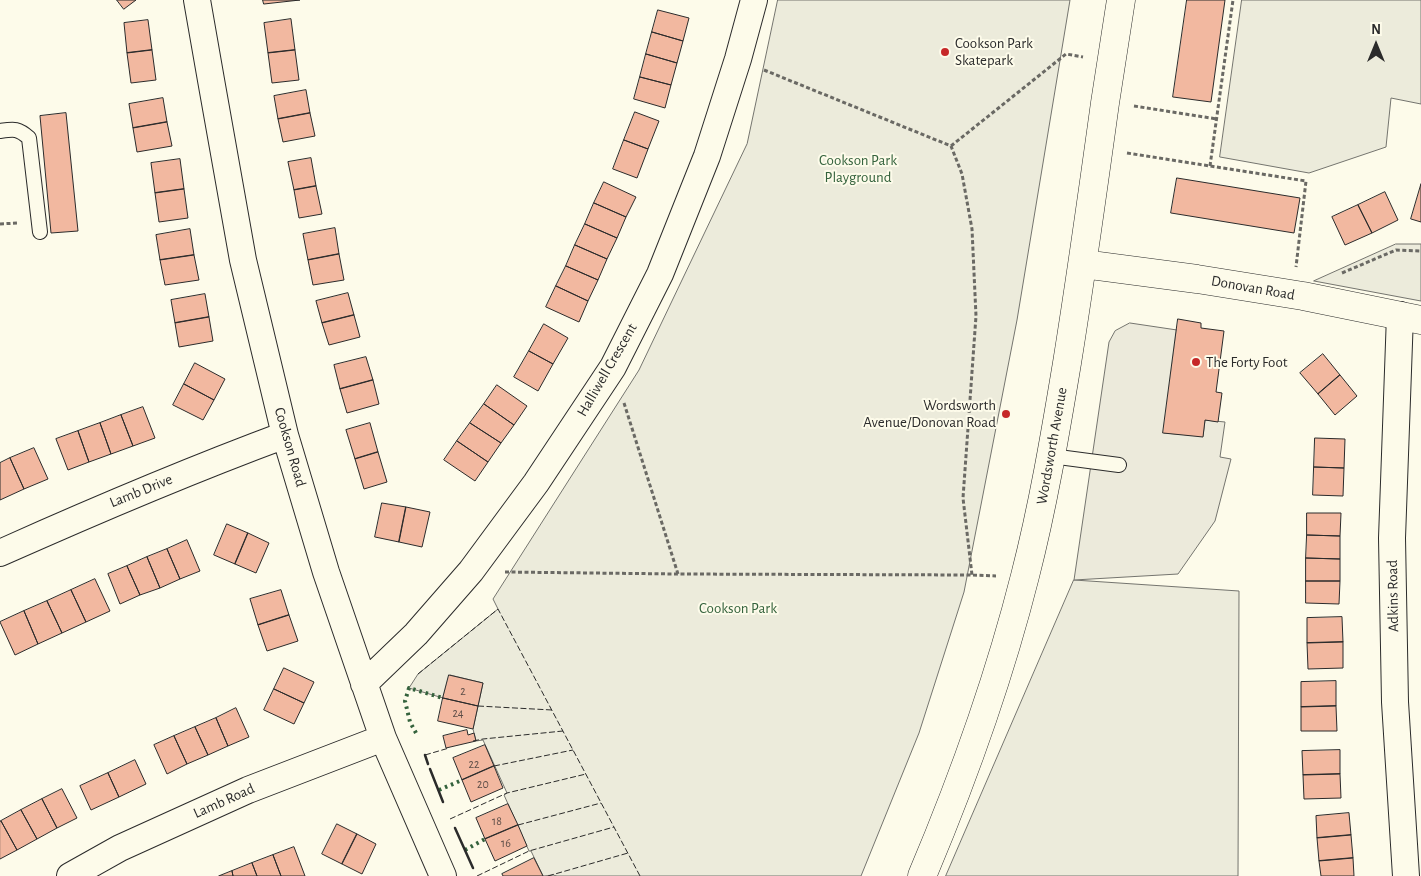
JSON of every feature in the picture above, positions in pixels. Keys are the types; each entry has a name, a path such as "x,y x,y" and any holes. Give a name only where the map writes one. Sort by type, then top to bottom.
{"street":[{"name":"Cookson Road","path":"197,0 244,260 285,434 326,572 383,738 443,876"},
{"name":"Halliwell Crescent","path":"364,684 416,634 471,571 536,483 613,367 660,274 707,156 738,59 754,0"},
{"name":"Wordsworth Avenue","path":"922,876 949,812 993,689 1025,578 1045,489 1083,264 1121,0"},
{"name":"Donovan Road","path":"1083,264 1197,278 1410,318"},
{"name":"Adkins Road","path":"1406,876 1395,702 1392,538 1397,425 1410,318"},
{"name":"Lamb Drive","path":"0,553 103,506 285,434"},
{"name":"Lamb Road","path":"70,876 120,848 248,790 383,738"}],"lane":[{"path":"0,130 13,129 22,132 29,138 40,232"},
{"path":"1051,456 1119,465"}],"path":[{"path":"1210,166 1233,0"},
{"path":"951,146 1066,54 1112,61"},
{"path":"738,59 951,146 962,174 972,229 976,316 963,498 972,575"},
{"path":"1105,102 1217,119"},
{"path":"1099,148 1306,181 1298,296"},
{"path":"1298,296 1338,275 1396,250 1421,251"},
{"path":"613,367 678,574"},
{"path":"471,571 972,575 1025,578"}],"green space":[{"name":"Cookson Park","path":"778,0 1070,0 1017,320 964,592 919,733 861,876 543,876 531,851 529,851 504,795 507,793 483,740 476,741 473,729 483,683 450,675 443,698 409,688 418,674 498,609 493,599 639,370 747,144"},
{"path":"1242,0 1421,0 1421,104 1391,98 1386,147 1309,173 1220,157"},
{"path":"1396,244 1421,244 1421,301 1314,281"},
{"path":"1074,580 1239,591 1238,876 946,876"}],"shaded area":[{"path":"1130,323 1177,330 1164,433 1203,436 1205,420 1225,422 1220,457 1231,459 1215,521 1178,574 1074,580 1109,342 1115,331"}],"building":[{"path":"117,0 136,0 124,9"},
{"path":"263,0 300,0 264,4"},
{"path":"1187,0 1225,0 1211,102 1173,97"},
{"path":"658,10 689,18 683,41 652,32"},
{"path":"291,19 295,50 268,53 264,23"},
{"path":"148,20 152,50 127,53 124,23"},
{"path":"652,32 683,41 677,63 646,54"},
{"path":"152,50 156,80 131,83 127,53"},
{"path":"295,50 299,80 272,83 268,53"},
{"path":"646,54 677,63 671,85 640,77"},
{"path":"640,77 671,85 665,108 634,99"},
{"path":"306,90 310,113 278,119 274,96"},
{"path":"163,98 167,122 133,128 129,104"},
{"path":"635,112 659,121 648,149 624,140"},
{"path":"66,113 78,231 51,233 40,116"},
{"path":"310,113 315,136 283,142 278,119"},
{"path":"167,122 172,146 137,152 133,128"},
{"path":"624,140 648,149 637,178 613,169"},
{"path":"311,158 316,186 294,190 288,162"},
{"path":"180,159 184,189 155,193 151,163"},
{"path":"1177,178 1300,198 1294,233 1171,213"},
{"path":"604,182 636,197 626,217 594,203"},
{"path":"1421,184 1421,222 1411,219"},
{"path":"316,186 322,214 299,218 294,190"},
{"path":"184,189 188,218 159,222 155,193"},
{"path":"1385,192 1398,220 1372,233 1358,205"},
{"path":"594,203 626,217 617,238 585,224"},
{"path":"1358,205 1372,233 1345,245 1332,217"},
{"path":"585,224 617,238 607,259 575,245"},
{"path":"335,228 339,254 308,260 303,234"},
{"path":"190,229 194,255 160,260 156,235"},
{"path":"575,245 607,259 598,280 566,266"},
{"path":"339,254 344,280 313,285 308,260"},
{"path":"194,255 199,280 165,285 160,260"},
{"path":"566,266 598,280 588,301 556,286"},
{"path":"556,286 588,301 579,322 546,307"},
{"path":"348,293 354,315 322,323 316,301"},
{"path":"205,294 209,317 175,323 171,300"},
{"path":"354,315 360,337 329,345 322,323"},
{"path":"209,317 213,341 179,347 175,323"},
{"name":"The Forty Foot","path":"1178,319 1201,323 1201,328 1224,331 1216,392 1222,393 1218,422 1205,420 1203,437 1163,433"},
{"path":"544,324 568,338 553,364 529,351"},
{"path":"529,351 553,364 538,391 514,377"},
{"path":"1323,354 1340,375 1318,394 1300,373"},
{"path":"366,357 373,380 340,389 334,365"},
{"path":"195,363 225,379 214,400 184,384"},
{"path":"1340,375 1357,396 1335,415 1318,394"},
{"path":"373,380 379,404 347,413 340,389"},
{"path":"184,384 214,400 203,420 173,405"},
{"path":"497,385 527,406 514,425 484,404"},
{"path":"484,404 514,425 501,443 470,423"},
{"path":"143,407 155,438 133,446 121,415"},
{"path":"121,415 133,446 111,454 100,423"},
{"path":"100,423 111,454 89,462 78,431"},
{"path":"370,423 378,452 355,459 346,430"},
{"path":"470,423 501,443 488,462 457,441"},
{"path":"78,431 89,462 68,470 56,439"},
{"path":"1315,438 1345,439 1344,468 1314,467"},
{"path":"457,441 488,462 475,481 444,460"},
{"path":"34,448 48,479 24,489 10,458"},
{"path":"378,452 387,482 364,489 355,459"},
{"path":"10,458 24,489 0,500 0,463"},
{"path":"1314,467 1344,468 1343,496 1313,495"},
{"path":"382,503 406,507 399,542 375,537"},
{"path":"406,507 430,512 422,547 399,542"},
{"path":"1307,513 1341,513 1340,536 1307,535"},
{"path":"227,524 248,533 235,564 214,555"},
{"path":"248,533 269,543 256,573 235,564"},
{"path":"1307,535 1340,536 1340,559 1306,558"},
{"path":"187,540 200,571 180,579 167,549"},
{"path":"167,549 180,579 160,588 147,557"},
{"path":"147,557 160,588 140,595 127,566"},
{"path":"1306,558 1340,559 1340,581 1306,581"},
{"path":"127,566 140,595 120,604 108,574"},
{"path":"95,579 110,611 86,622 71,590"},
{"path":"1306,581 1340,581 1339,604 1306,603"},
{"path":"71,590 86,622 62,633 47,601"},
{"path":"281,590 289,615 258,625 250,599"},
{"path":"47,601 62,633 38,644 24,611"},
{"path":"24,611 38,644 15,655 0,622"},
{"path":"289,615 298,641 267,651 258,625"},
{"path":"1342,617 1343,642 1307,643 1307,618"},
{"path":"1343,642 1343,668 1308,669 1307,643"},
{"path":"284,668 314,682 304,703 274,689"},
{"path":"449,675 483,683 478,706 443,698"},
{"path":"1336,681 1336,706 1301,707 1301,682"},
{"path":"274,689 304,703 294,724 264,710"},
{"path":"443,698 478,706 473,729 438,721"},
{"path":"1336,706 1337,731 1301,731 1301,707"},
{"path":"236,708 249,737 228,746 216,718"},
{"path":"216,718 228,746 208,755 195,727"},
{"path":"195,727 208,755 187,764 174,736"},
{"path":"467,730 468,735 474,733 476,741 446,748 443,736"},
{"path":"174,736 187,764 167,774 154,745"},
{"path":"485,745 494,766 462,780 453,758"},
{"path":"1340,750 1340,774 1303,775 1302,751"},
{"path":"135,760 146,784 119,797 108,773"},
{"path":"494,766 503,788 471,802 462,780"},
{"path":"108,773 119,797 91,810 80,786"},
{"path":"1340,774 1341,798 1304,799 1303,775"},
{"path":"62,789 77,818 57,828 42,799"},
{"path":"42,799 57,828 37,839 21,810"},
{"path":"508,804 518,825 485,839 476,818"},
{"path":"21,810 37,839 17,850 1,821"},
{"path":"1349,813 1351,835 1317,838 1316,816"},
{"path":"0,821 17,850 0,859"},
{"path":"337,824 357,834 342,864 322,854"},
{"path":"518,825 527,846 495,861 485,839"},
{"path":"357,834 376,844 362,874 342,864"},
{"path":"1351,835 1353,858 1319,861 1317,838"},
{"path":"294,847 305,876 281,876 273,855"},
{"path":"273,855 281,876 257,876 252,863"},
{"path":"534,858 543,876 503,876 502,874"},
{"path":"1353,858 1354,876 1321,876 1319,861"},
{"path":"252,863 257,876 233,876 232,871"},
{"path":"232,871 233,876 219,876"}],"hedge":[{"path":"416,733 410,722 405,701 409,688 443,698"},
{"path":"439,790 462,780"},
{"path":"465,850 485,839"}],"fence":[{"path":"418,674 498,609 640,876"},
{"path":"478,706 552,710"},
{"path":"473,741 563,731"},
{"path":"425,755 449,748"},
{"path":"494,766 573,750"},
{"path":"450,819 507,793 586,774"},
{"path":"518,825 601,803"},
{"path":"477,876 529,851 614,827"},
{"path":"548,876 628,853"}],"wall":[{"path":"425,755 428,764"},
{"path":"430,769 443,802"},
{"path":"455,828 473,868"}],"place":[{"name":"Cookson Park Skatepark","path":"945,52"},
{"name":"The Forty Foot","path":"1196,362"},
{"name":"Wordsworth Avenue/Donovan Road","path":"1006,414"}],"park label":[{"name":"Cookson Park Playground","path":"858,168"}]}
